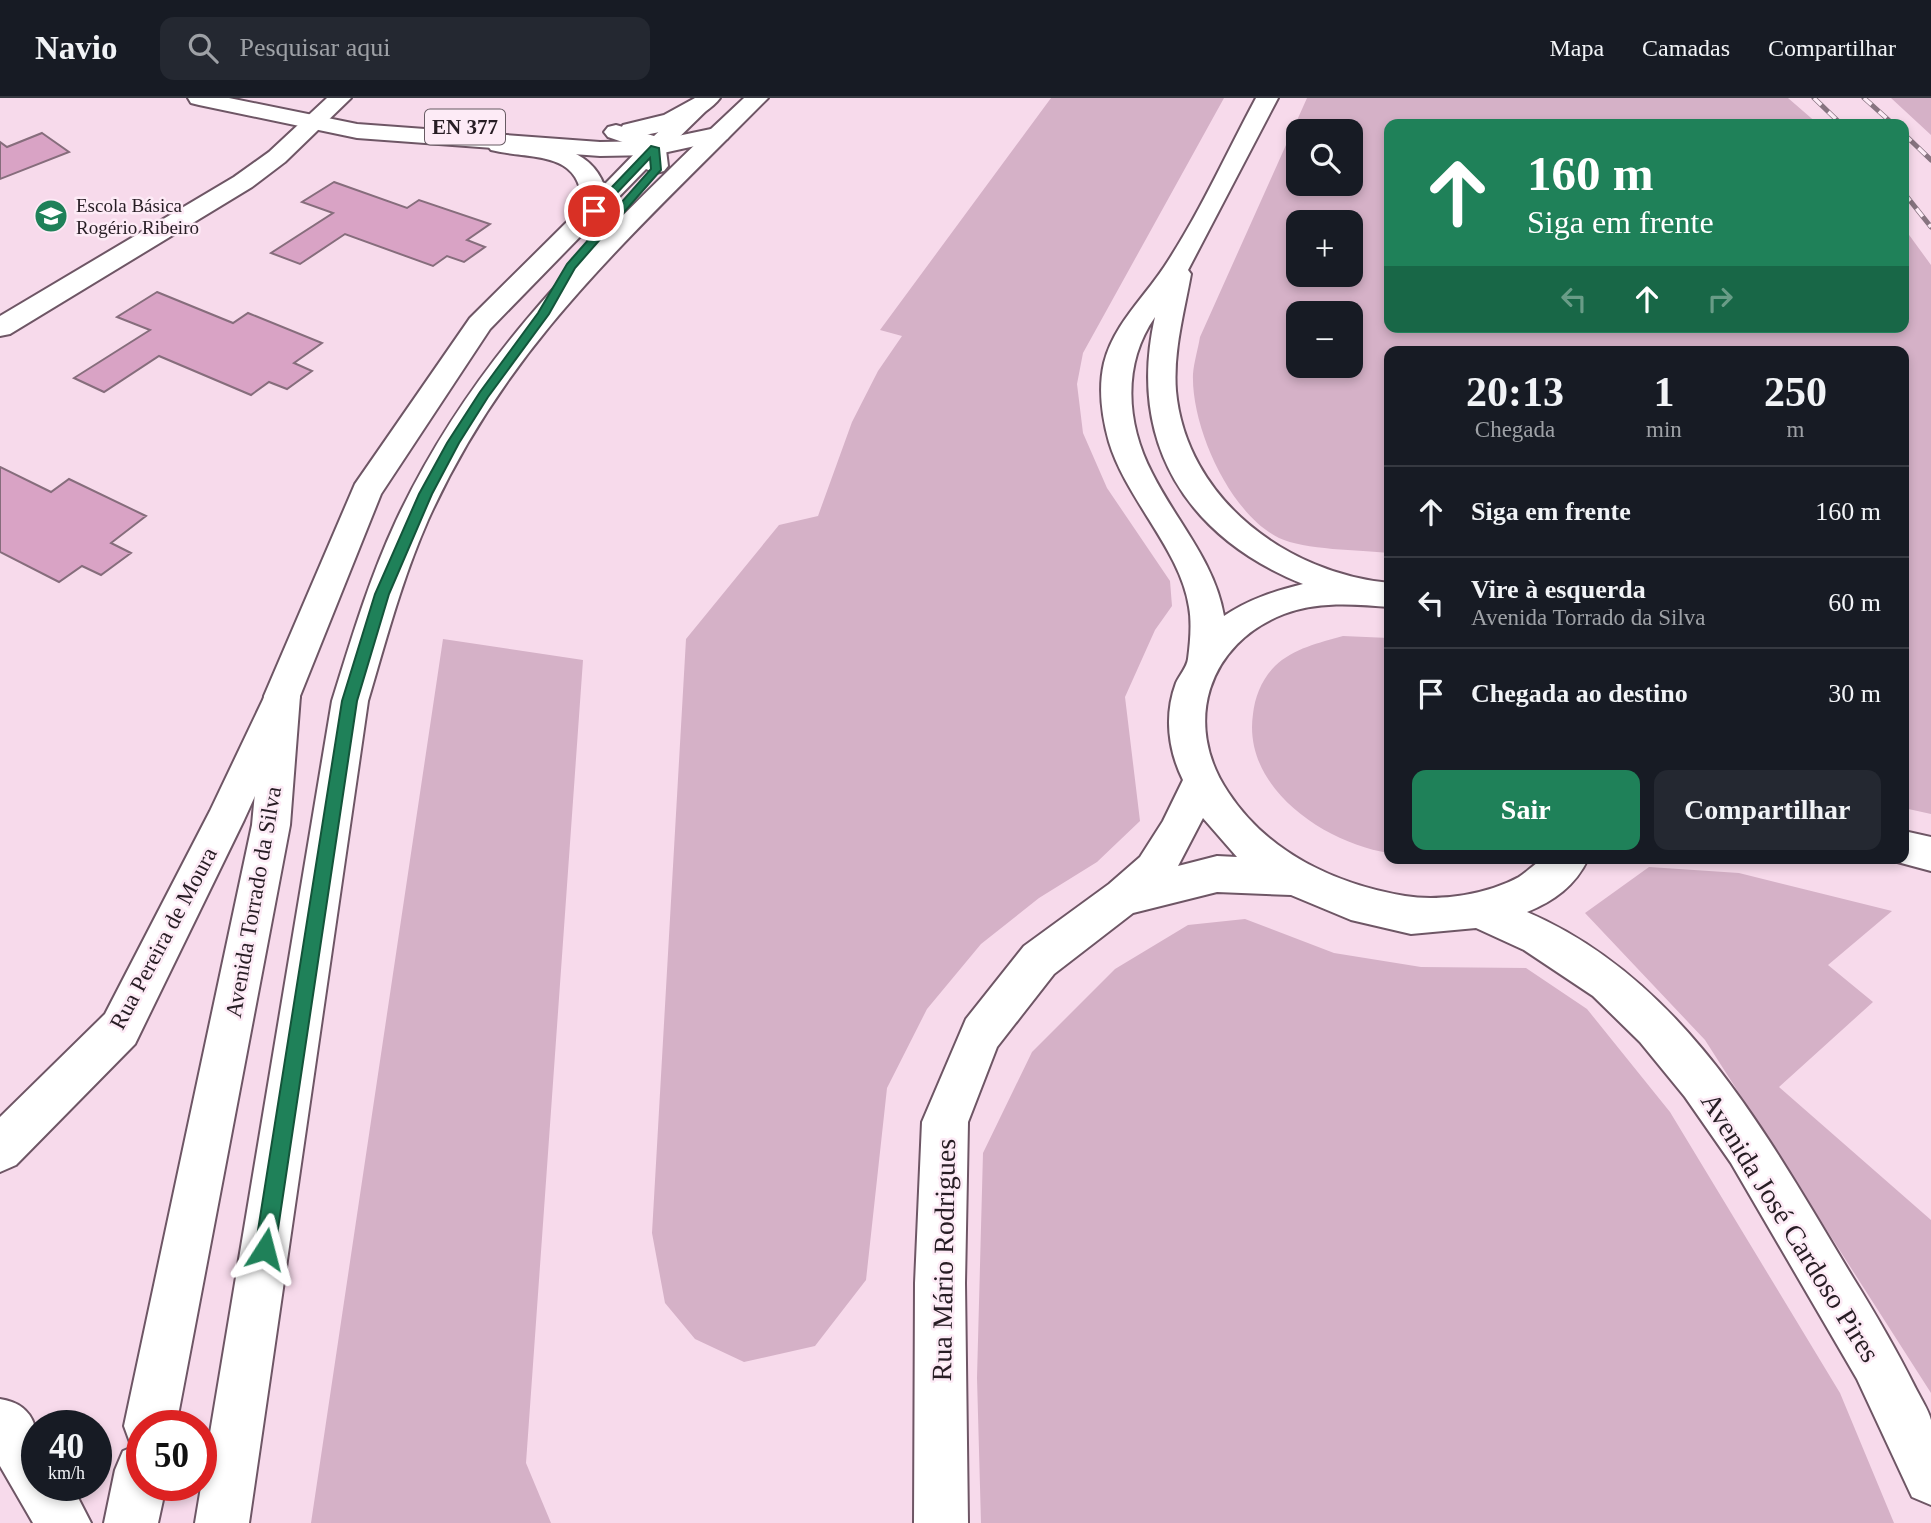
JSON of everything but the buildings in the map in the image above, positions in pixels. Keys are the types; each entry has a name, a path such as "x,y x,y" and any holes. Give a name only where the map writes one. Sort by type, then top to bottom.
{"main road":[{"name":"EN 377","path":"199,98 314,124 473,141 611,150 654,148 709,112"},
{"path":"0,328 243,183 277,157 341,98"},
{"name":"Avenida Torrado da Silva","path":"153,1410 271,825 282,696 366,492 480,324 654,148 709,112 757,98"},
{"path":"1267,98 1181,262 1129,334 1118,365 1115,399 1124,442 1136,473 1180,546 1204,594 1208,619 1204,657 1189,695 1188,727 1188,737 1201,782 1231,826 1255,850 1295,878 1355,905 1418,916 1480,911 1528,894 1562,864"},
{"name":"EN 377","path":"314,124 409,124 616,132 709,112"},
{"name":"Avenida Torrado da Silva","path":"222,1523 350,701 382,594 426,494 453,443 484,395 544,314 591,261 709,112"},
{"path":"544,314 570,267 656,170 654,148 645,140 616,132"},
{"path":"473,141 546,150 577,162 585,170 594,188 594,211"},
{"path":"1181,262 1166,328 1161,390 1175,447 1190,478 1213,510 1248,542 1298,569 1372,593"},
{"path":"1204,657 1230,628 1265,607 1308,594 1372,593"},
{"name":"Rua Pereira de Moura","path":"0,1149 120,1029 225,820 282,696"},
{"name":"Rua Mário Rodrigues","path":"941,1523 940,1283 945,1122 981,1034 1039,960 1123,897 1154,869 1177,833 1201,782"},
{"path":"1909,849 1931,854"},
{"name":"Rua Mário Rodrigues","path":"1123,897 1217,874 1295,878"},
{"name":"Avenida José Cardoso Pires","path":"1480,911 1539,937 1608,982 1655,1027 1701,1081 1747,1147 1875,1361 1931,1478"},
{"path":"0,1425 6,1426 21,1451"},
{"path":"51,1501 64,1523"},
{"path":"131,1523 136,1501"}],"shaded area":[{"path":"1051,98 1224,98 1083,353 1077,384 1083,433 1107,488 1170,581 1172,606 1155,630 1125,697 1140,821 1097,862 1039,898 981,944 927,1009 887,1088 866,1280 815,1346 744,1362 695,1339 665,1303 652,1233 686,639 779,525 818,516 852,422 878,371 902,336 880,330"},
{"path":"1307,98 1788,98 1812,119 1384,119 1384,333 1909,333 1909,235 1931,265 1931,814 1909,809 1909,346 1384,346 1384,553 1303,545 1279,538 1261,526 1230,490 1217,467 1206,443 1194,395 1193,374 1200,337 1286,145 1286,196 1363,196 1363,119 1298,119"},
{"path":"1891,98 1931,98 1931,135"},
{"path":"1343,636 1384,638 1384,852 1339,837 1315,824 1293,808 1274,788 1261,766 1253,741 1253,714 1260,688 1270,671 1282,660 1316,644"},
{"path":"443,639 583,660 526,1463 551,1523 311,1523"},
{"path":"1649,867 1739,873 1892,911 1828,965 1873,1002 1779,1087 1931,1220 1931,1393 1705,1040 1585,913"},
{"path":"1245,919 1334,953 1421,967 1526,968 1587,1009 1670,1112 1840,1393 1894,1523 981,1523 977,1378 983,1153 1032,1052 1115,969 1188,925"}],"railway":[{"path":"1814,98 1836,119"},
{"path":"1864,98 1887,119"},
{"path":"1909,139 1931,160"},
{"path":"1909,199 1931,227"}],"place":[{"name":"Escola Básica Rogério Ribeiro","path":"51,216"}],"route":[{"path":"265,1249 350,701 382,594 426,494 453,443 484,395 544,314 570,267 656,170 654,148 594,211"}]}
